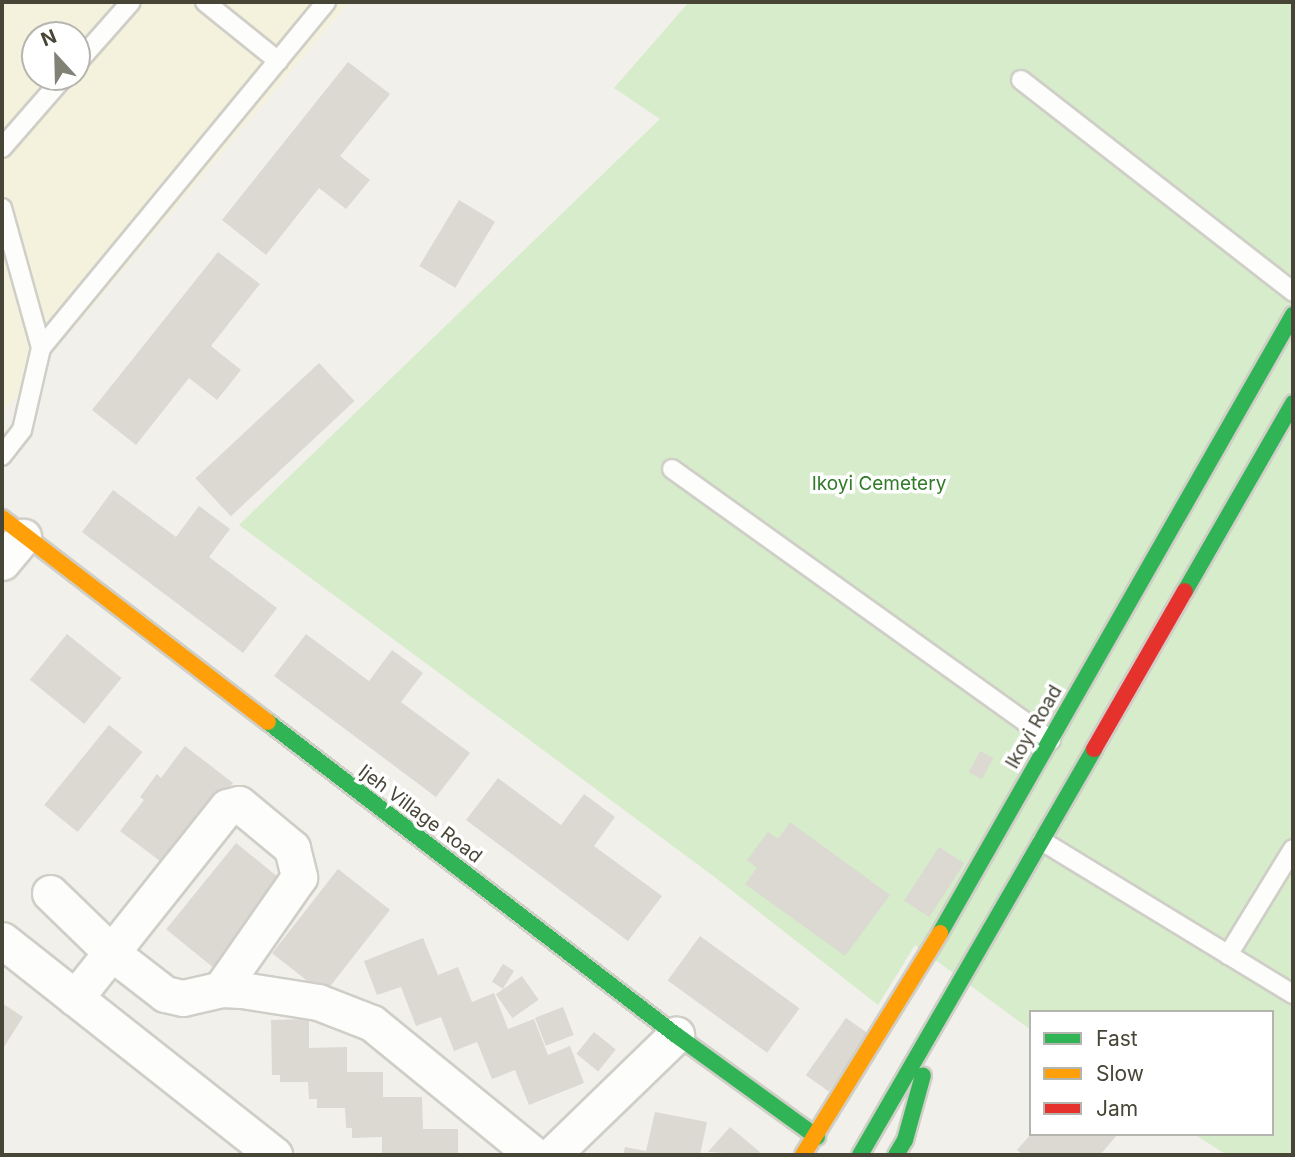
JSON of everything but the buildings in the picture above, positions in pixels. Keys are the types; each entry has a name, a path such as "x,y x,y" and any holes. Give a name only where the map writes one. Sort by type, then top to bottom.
{"main road":[{"name":"Ikoyi Road","path":"803,1155 817,1137 908,990 1293,315"},
{"path":"860,1155 1293,403"},
{"name":"Ijeh Village Road","path":"9,539 817,1137"},
{"path":"896,1155 905,1140 937,1023"}],"street":[{"path":"75,998 227,807 239,804 292,848 299,877 221,989"},
{"path":"50,893 112,953 165,994 183,998 221,989 318,1002 372,1023 534,1155"},
{"path":"2,940 274,1155"},
{"path":"552,1155 676,1035"}],"lane":[{"path":"91,47 131,2"},
{"path":"205,2 278,61"},
{"path":"2,456 22,430 41,348 326,2"},
{"path":"1021,80 1293,292"},
{"path":"2,148 52,91"},
{"path":"2,208 41,348"},
{"path":"672,469 1051,740"},
{"path":"1042,841 1293,994"},
{"path":"1228,955 1293,849"}],"shaded area":[{"path":"2,2 349,2 2,413"}],"green space":[{"name":"Ikoyi Cemetery","path":"689,2 1293,2 1293,1155 1227,1155 1197,1136 1274,1136 1274,1010 1029,1010 1029,1029 915,945 878,1005 712,875 239,525 660,119 614,88"}],"traffic: fast":[{"path":"940,933 1293,315"},
{"path":"1185,591 1293,403"},
{"path":"268,722 676,1035 817,1137"},
{"path":"860,1155 1094,749"},
{"path":"896,1155 905,1140 923,1075"}],"traffic: slow":[{"path":"2,518 268,722"},
{"path":"803,1155 940,933"}],"traffic: jam":[{"path":"1094,749 1185,591"}]}
